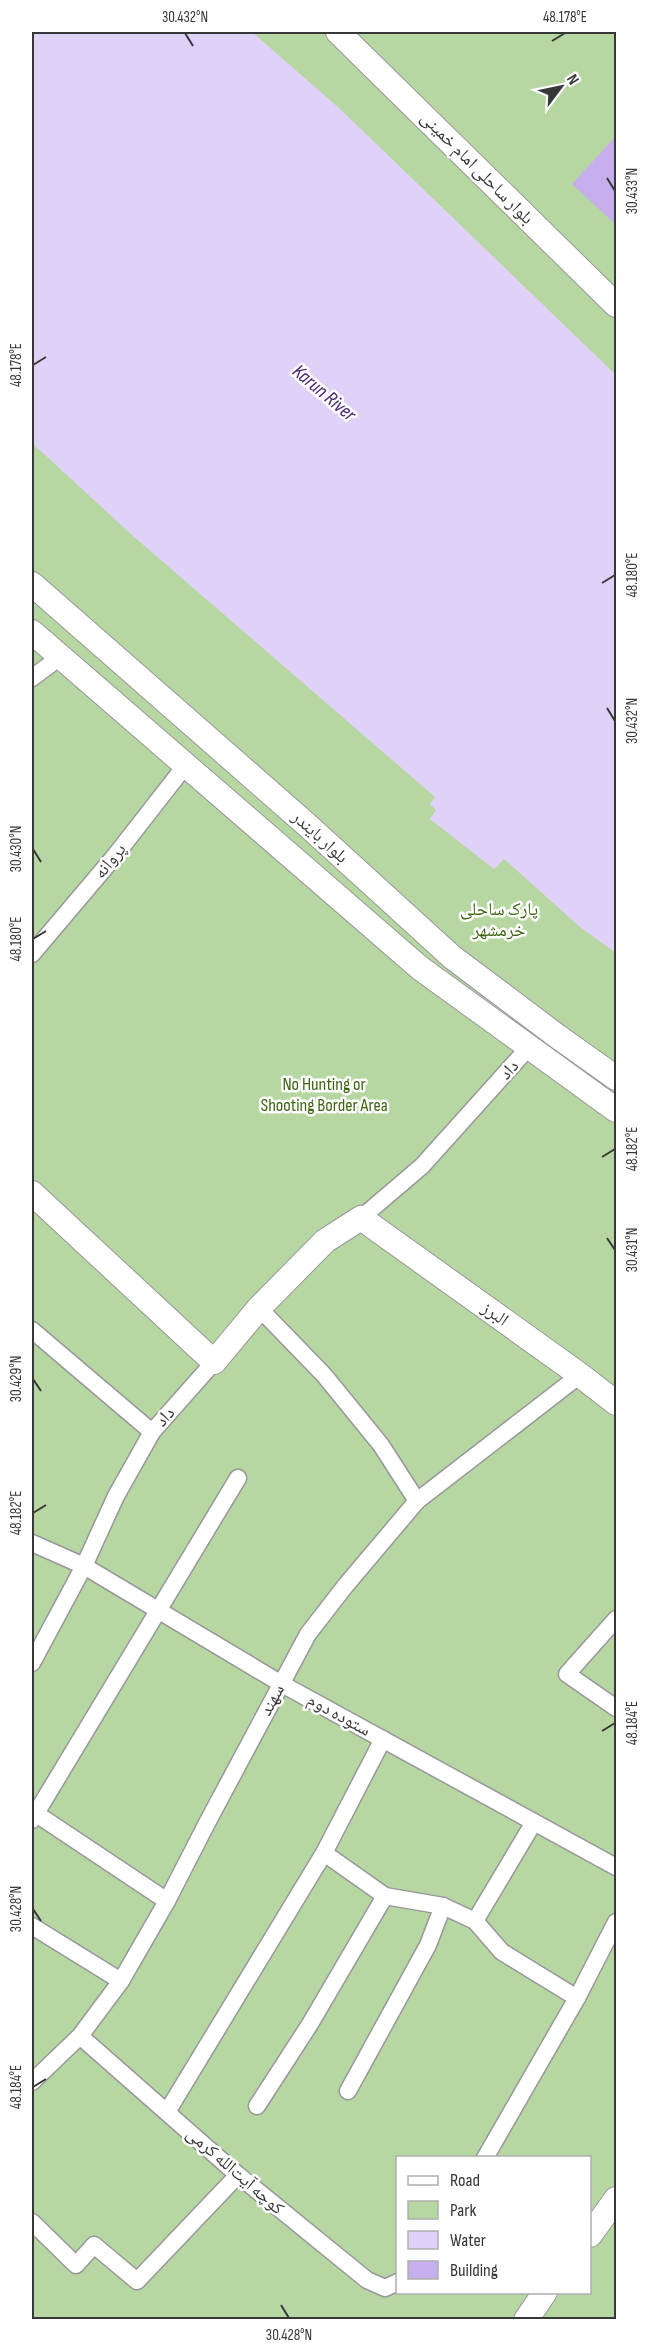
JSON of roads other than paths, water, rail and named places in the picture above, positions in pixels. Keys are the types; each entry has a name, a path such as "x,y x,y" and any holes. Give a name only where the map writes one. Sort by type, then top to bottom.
{"street":[{"name":"بلوار ساحلی امام خمینی","path":"338,32 616,306"},
{"name":"بلوار بایندر","path":"32,584 306,824 452,957 616,1078"},
{"name":"بلوار بایندر","path":"32,632 420,968 616,1110"},
{"path":"32,678 60,657"},
{"name":"پروانه","path":"32,954 114,858 185,766"},
{"name":"داد","path":"32,1663 84,1566 116,1496 152,1432 260,1308 325,1241 366,1222 422,1166 529,1047"},
{"path":"32,1193 214,1362"},
{"name":"البرز","path":"366,1222 580,1375 616,1404"},
{"path":"260,1308 324,1375 381,1445 417,1501"},
{"path":"32,1330 152,1432"},
{"name":"سهند","path":"32,2082 80,2036 122,1981 167,1901 280,1683 308,1634 417,1501 580,1375"},
{"path":"167,1901 33,1815 160,1610 238,1478"},
{"name":"ستوده دوم","path":"32,1543 84,1566 280,1683 616,1868"},
{"path":"616,1619 567,1674 616,1708"},
{"path":"167,2112 324,1853 383,1739"},
{"path":"475,1921 534,1822"},
{"path":"324,1853 385,1896 443,1906 475,1921 502,1952 577,1998"},
{"path":"257,2106 310,2024 385,1896"},
{"path":"348,2091 428,1945 443,1906"},
{"path":"486,2156 577,1998 616,1922"},
{"path":"32,1926 122,1981"},
{"name":"کوچه آیت‌الله کرمی","path":"80,2036 238,2175 367,2280 385,2288 396,2283"},
{"path":"32,2222 76,2265 94,2245 137,2281 238,2175"},
{"path":"591,2234 616,2199"},
{"path":"526,2319 544,2294"}],"water":[{"name":"Karun River","path":"32,32 252,32 339,108 616,375 616,953 580,927 504,859 494,869 430,819 436,810 430,804 435,797 133,536 32,443"}],"park label":[{"name":"پارک ساحلی خرمشهر","path":"499,919"},
{"name":"No Hunting or Shooting Border Area","path":"324,1094"}]}
